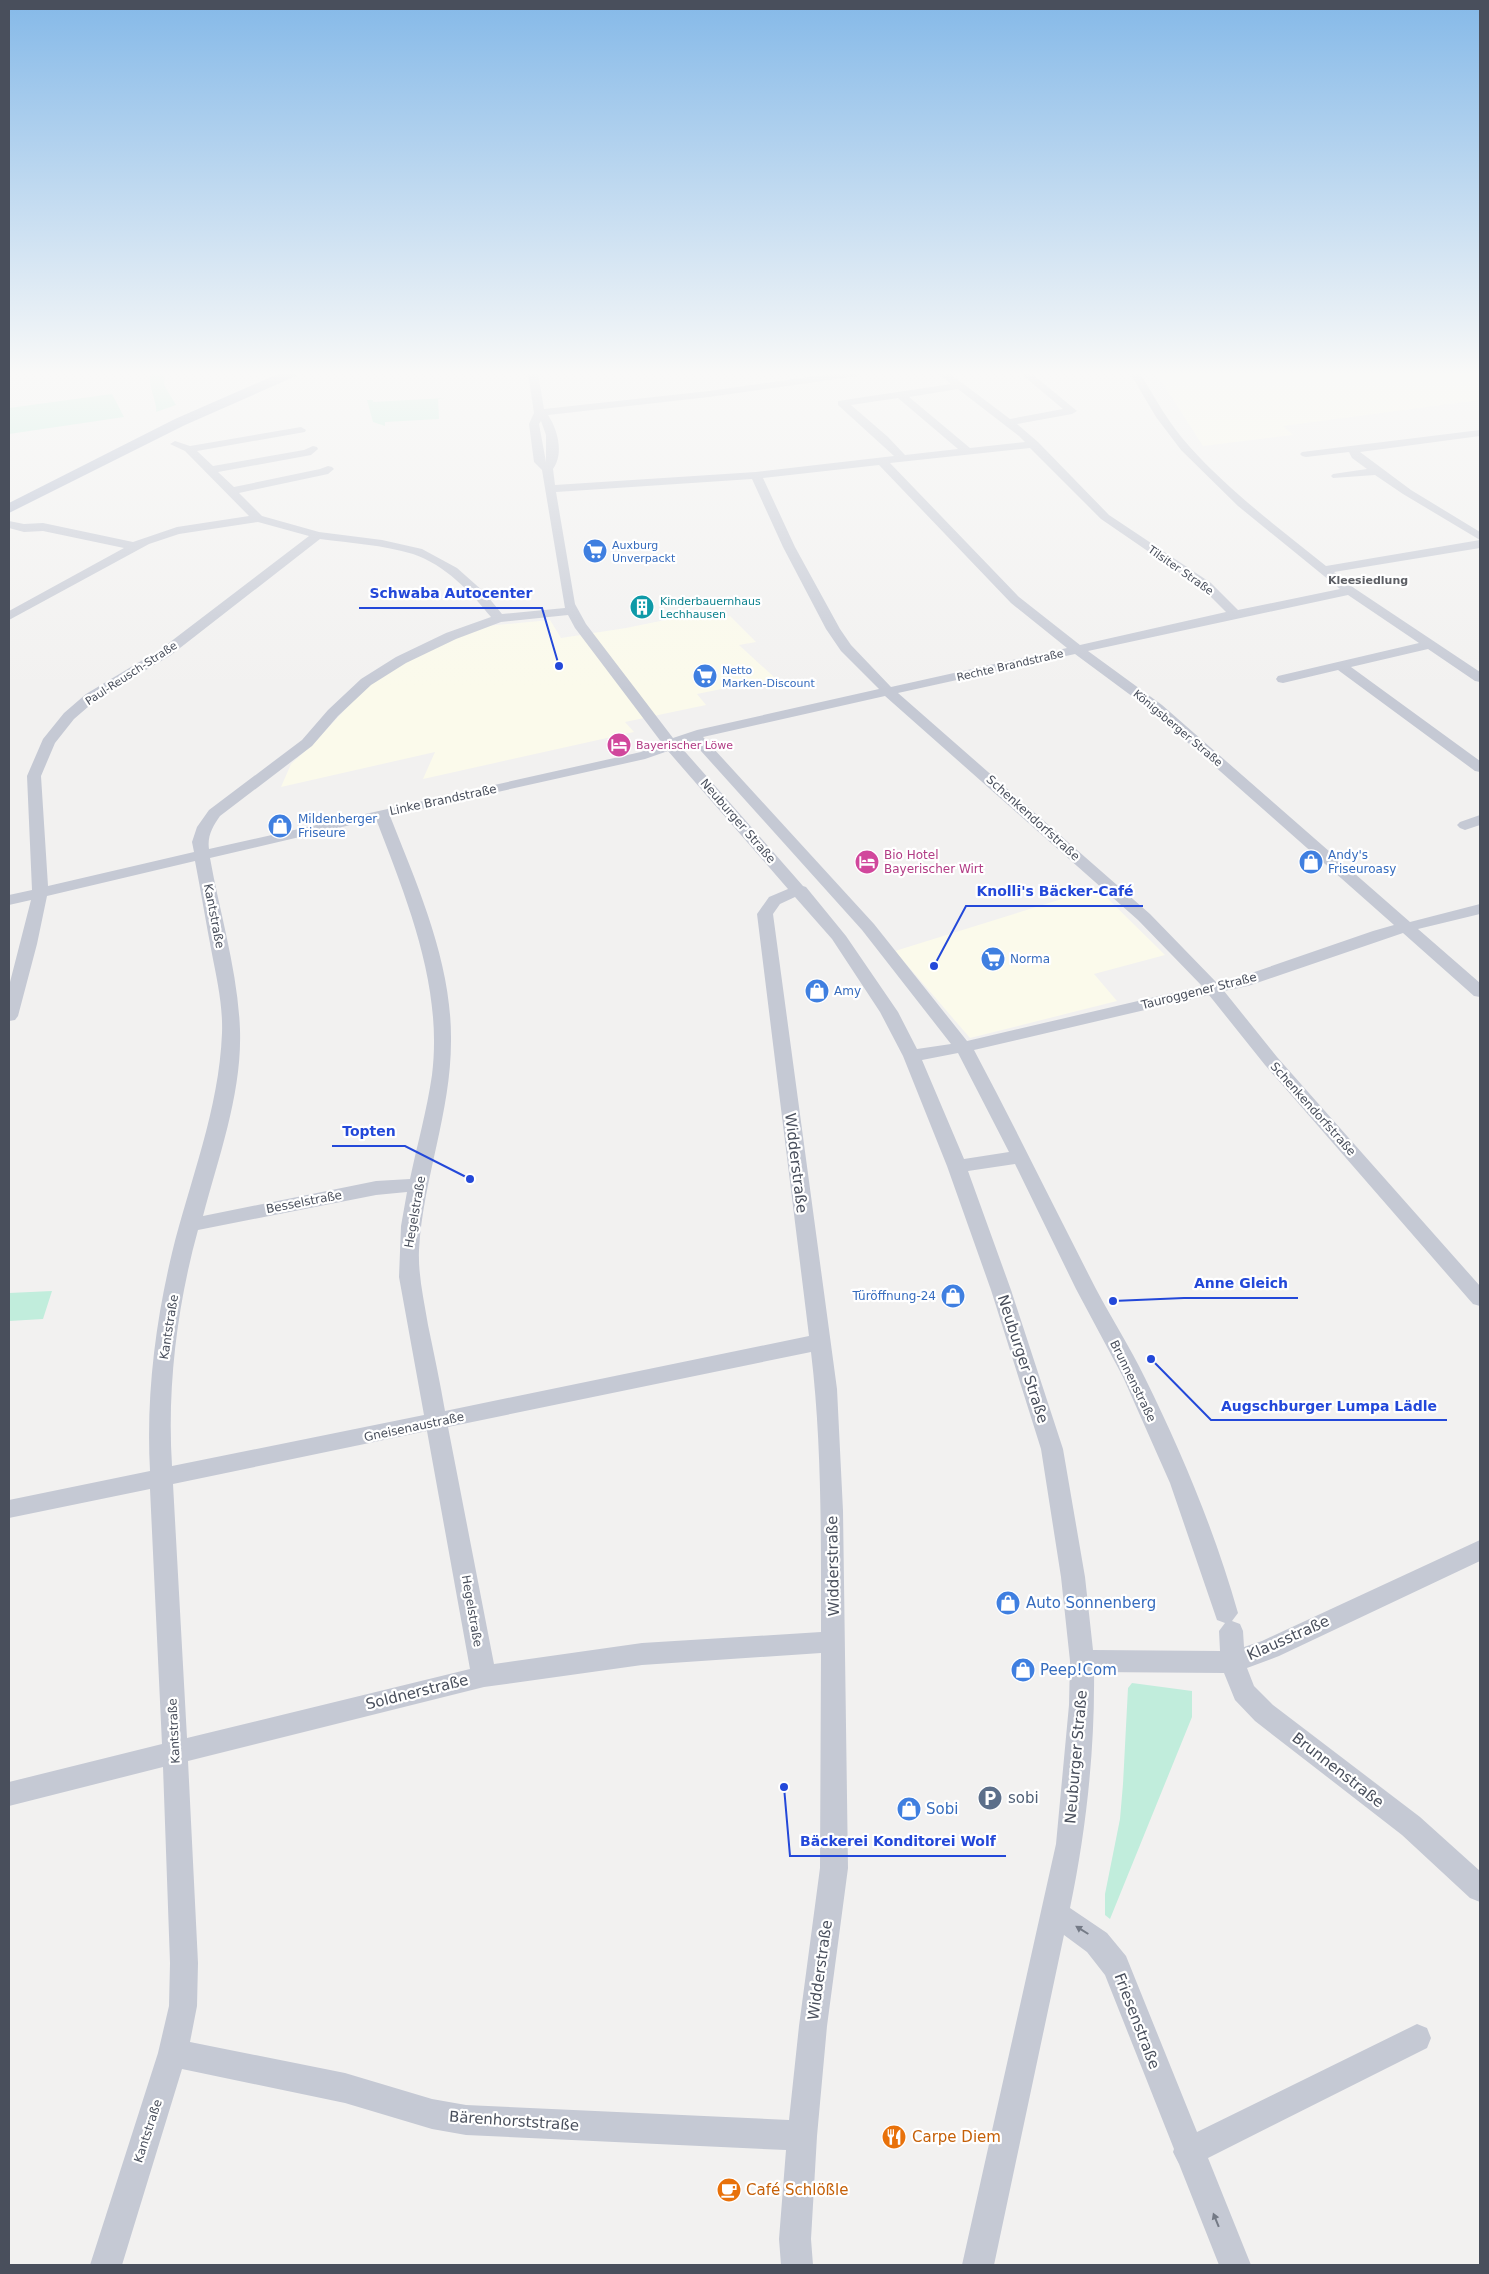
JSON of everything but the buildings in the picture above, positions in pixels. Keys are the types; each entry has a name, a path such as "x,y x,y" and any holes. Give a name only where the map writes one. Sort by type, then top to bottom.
{"main road":[{"path":"9,498 47,479"},
{"path":"9,509 68,479"}],"street":[{"path":"220,479 258,518"},
{"path":"232,491 290,479"},
{"name":"Neuburger Straße","path":"549,479 572,611 592,644 671,745 800,890 844,944 889,1012 912,1056 957,1166 1002,1290 1052,1449 1073,1578 1082,1661 1082,1705 1069,1844 978,2265"},
{"path":"550,488 691,479"},
{"name":"Schenkendorfstraße","path":"758,479 789,547 833,629 846,648 889,692 1144,918 1202,974 1211,988 1271,1061 1480,1299"},
{"name":"Königsberger Straße","path":"899,479 1015,600 1077,650 1157,708 1480,992"},
{"name":"Tilsiter Straße","path":"1068,479 1105,517 1206,586 1235,614"},
{"path":"1216,479 1242,504 1350,591 1480,678"},
{"path":"1389,479 1480,537"},
{"path":"9,616 133,546 176,531 258,518 318,535 382,544 418,552 453,571 480,595 499,618"},
{"path":"9,524 24,528 44,527 133,546"},
{"name":"Paul-Reusch-Straße","path":"40,893 34,776 48,742 69,716 91,697 166,652 318,535"},
{"path":"1323,570 1480,544"},
{"path":"1464,547 1480,558"},
{"name":"Rechte Brandstraße","path":"671,745 694,735 1235,614 1350,591"},
{"name":"Kantstraße","path":"106,2265 173,2053 182,2006 184,1963 159,1434 164,1359 172,1304 190,1225 217,1129 226,1087 231,1032 229,996 210,907 200,842 205,827 214,814 307,744 340,707 366,682 414,653 499,618 572,611"},
{"path":"1282,678 1428,645"},
{"path":"1340,665 1480,768"},
{"name":"Neuburger Straße","path":"694,735 868,927 963,1047 1020,1157"},
{"name":"Linke Brandstraße","path":"9,900 644,755 671,745"},
{"name":"Hegelstraße","path":"381,814 425,931 439,1003 442,1035 441,1074 431,1135 410,1234 408,1268 484,1676"},
{"path":"1465,825 1480,820"},
{"name":"Widderstraße","path":"797,2265 795,2239 802,2136 813,2026 834,1868 834,1642 830,1449 826,1389 765,914 767,906 773,900 800,890"},
{"path":"9,1016 29,944 40,893"},
{"name":"Tauroggener Straße","path":"912,1056 963,1047 1242,982 1406,926 1480,909"},
{"path":"957,1166 1020,1157"},
{"name":"Brunnenstraße","path":"1020,1157 1086,1289 1134,1377 1184,1492 1217,1581 1228,1622 1233,1662 1244,1692 1264,1713 1411,1826 1480,1889"},
{"name":"Besselstraße","path":"190,1225 376,1188 420,1185"},
{"name":"Gneisenaustraße","path":"9,1509 819,1342"},
{"name":"Klausstraße","path":"1082,1661 1233,1662 1270,1649 1480,1550"},
{"name":"Soldnerstraße","path":"9,1794 484,1676 642,1654 834,1642"},
{"name":"Friesenstraße","path":"1055,1914 1087,1932 1106,1950 1116,1966 1188,2152 1235,2265"},
{"path":"1188,2152 1417,2038"},
{"name":"Bärenhorststraße","path":"173,2053 345,2088 432,2114 466,2120 802,2136"}],"shaded area":[{"path":"714,610 722,618 730,616 756,642 739,645 775,678 697,694 706,705 625,722 634,732 423,779 435,752 281,787 291,764 313,744 371,682 420,652 486,626 550,620 561,638 626,628"},
{"path":"1097,888 1165,955 1094,974 1117,1001 970,1038 895,951"}],"green space":[{"path":"52,1291 43,1319 9,1321 9,1293"},
{"path":"1132,1683 1192,1691 1192,1717 1110,1919 1105,1915 1105,1894 1120,1819 1128,1688"}],"place":[{"name":"Auxburg Unverpackt","path":"595,551"},
{"name":"Kinderbauernhaus Lechhausen","path":"642,607"},
{"name":"Schwaba Autocenter","path":"559,666"},
{"name":"Netto Marken-Discount","path":"705,676"},
{"name":"Bayerischer Löwe","path":"619,745"},
{"name":"Mildenberger Friseure","path":"280,826"},
{"name":"Bio Hotel Bayerischer Wirt","path":"867,862"},
{"name":"Andy's Friseuroasy","path":"1311,862"},
{"name":"Norma","path":"993,959"},
{"name":"Knolli's Bäcker-Café","path":"934,966"},
{"name":"Amy","path":"817,991"},
{"name":"Topten","path":"470,1179"},
{"name":"Türöffnung-24","path":"953,1296"},
{"name":"Anne Gleich","path":"1113,1301"},
{"name":"Augschburger Lumpa Lädle","path":"1151,1359"},
{"name":"Auto Sonnenberg","path":"1008,1603"},
{"name":"Peep!Com","path":"1023,1670"},
{"name":"Bäckerei Konditorei Wolf","path":"784,1787"},
{"name":"sobi","path":"990,1798"},
{"name":"Sobi","path":"909,1809"},
{"name":"Carpe Diem","path":"894,2137"},
{"name":"Café Schlößle","path":"729,2190"}],"district":[{"name":"Kleesiedlung","path":"1368,580"}]}
